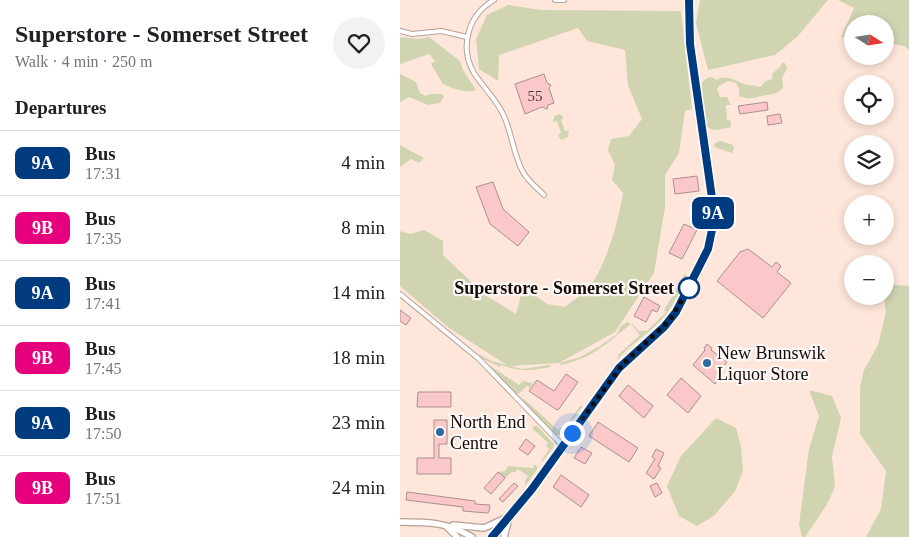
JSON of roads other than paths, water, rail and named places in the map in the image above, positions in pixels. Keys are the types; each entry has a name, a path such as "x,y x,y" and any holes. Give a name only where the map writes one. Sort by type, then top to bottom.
{"main road":[{"path":"492,537 563,446 619,368 664,327 676,312 704,257 711,238 713,205 690,44 689,0"},
{"path":"400,522 484,528 509,517"},
{"path":"504,537 509,517"},
{"path":"443,524 457,537"},
{"path":"443,524 456,528 472,537"}],"street":[{"path":"494,0 483,7 472,22 467,37 467,54 471,66 503,114 523,172 544,195"},
{"path":"556,0 564,0"},
{"path":"400,31 412,34 441,31 467,37"},
{"path":"400,294 479,359 563,446"}],"place":[{"name":"Superstore - Somerset Street","path":"689,288"},
{"name":"New Brunswik Liquor Store","path":"707,363"},
{"name":"North End Centre","path":"440,432"}]}
